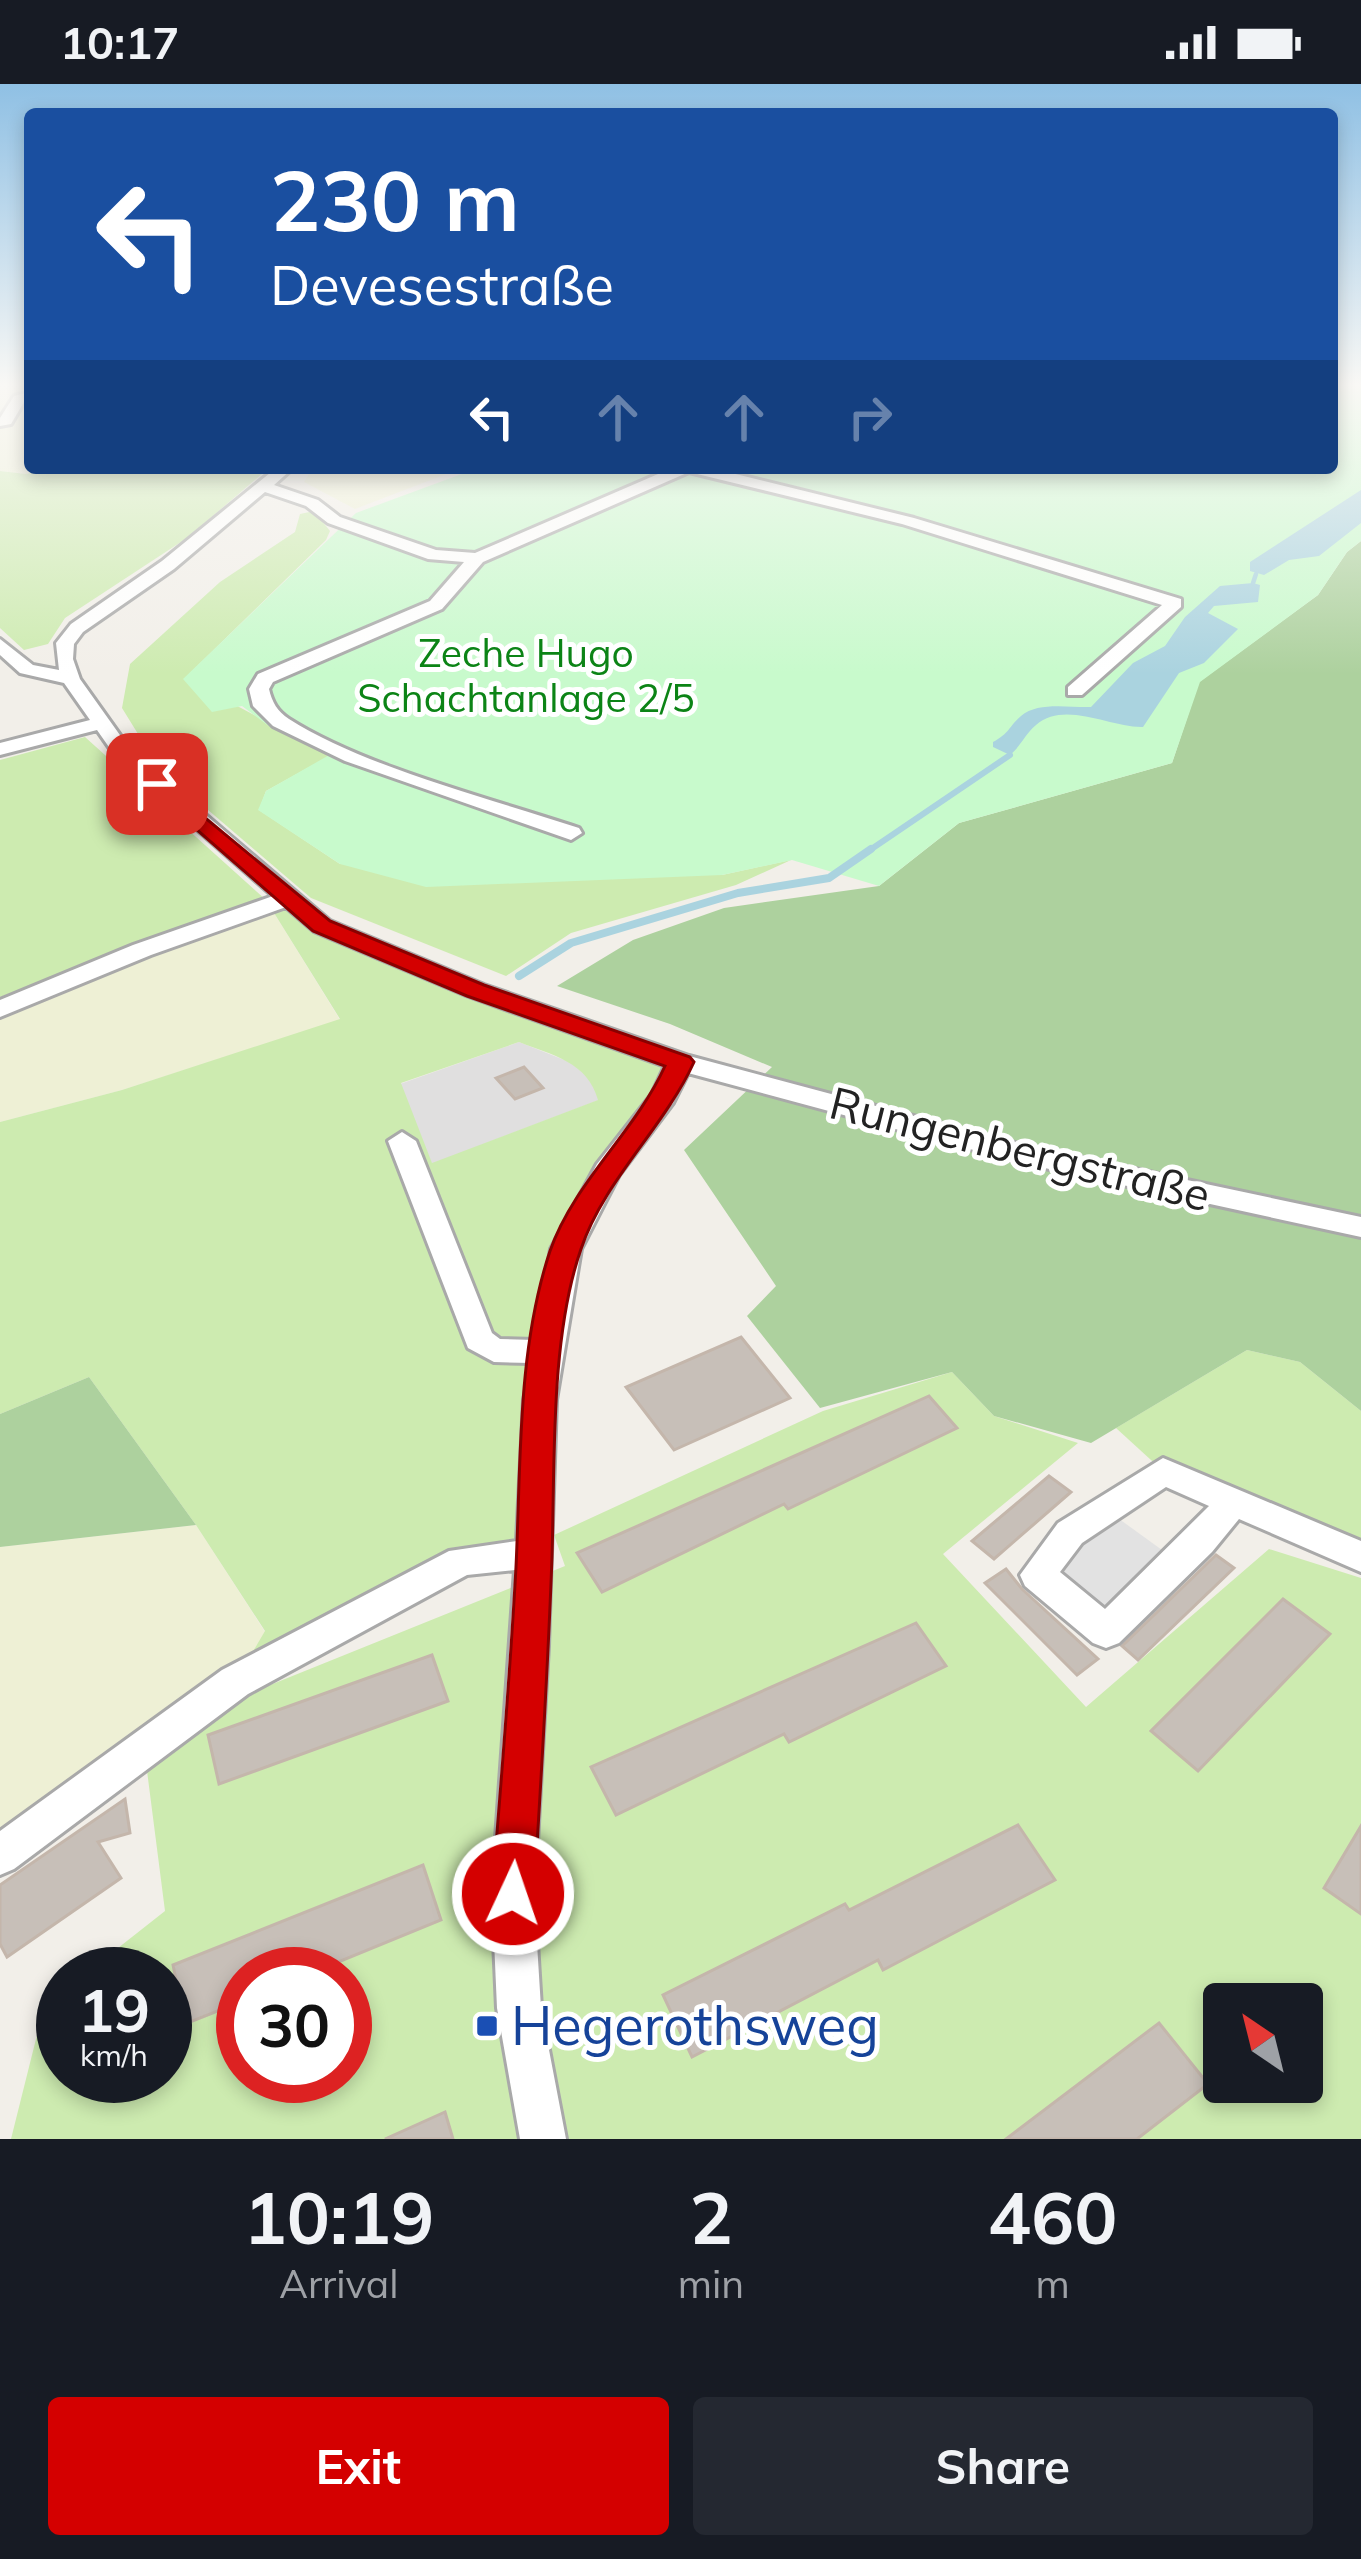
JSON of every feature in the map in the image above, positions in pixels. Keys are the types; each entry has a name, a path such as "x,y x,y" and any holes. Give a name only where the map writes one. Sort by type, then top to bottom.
{"street":[{"path":"71,679 65,644 76,628 167,565 270,482"},
{"path":"571,833 352,757 280,722 263,706 259,689 265,678 436,605 477,558 652,482"},
{"path":"738,482 908,521 1174,603 1075,691"},
{"path":"264,487 397,543 434,555 477,558"},
{"path":"0,645 27,668 71,679"},
{"name":"Rungenbergstraße","path":"71,679 125,756 286,899 322,926 371,947 476,990 680,1062 1022,1154 1361,1227"},
{"path":"0,749 102,723"},
{"path":"0,1009 142,950 286,899"},
{"path":"543,2139 519,2008 513,1894 540,1400 554,1296 566,1249 608,1171 664,1097 680,1062"},
{"path":"402,1141 479,1340 494,1350 549,1352"},
{"path":"1234,1502 1200,1542 1106,1632 1038,1575 1070,1532 1163,1471 1361,1557"},
{"path":"0,1855 235,1682 461,1561 531,1554"}],"shaded area":[{"path":"519,1042 572,1063 591,1078 599,1100 432,1164 400,1084"},
{"path":"1115,1516 1162,1550 1103,1607 1055,1571"}],"green space":[{"path":"0,482 253,482 187,538 65,618 48,644 24,650 0,628"},
{"path":"304,482 426,482 355,509"},
{"name":"Zeche Hugo Schachtanlage 2/5","path":"440,482 1361,482 1361,541 1347,552 1318,595 1200,682 1172,763 959,823 879,886 792,860 722,875 426,887 340,864 258,810 266,791 331,754 270,727 242,706 212,712 183,679 356,513"},
{"path":"314,511 330,531 326,540 184,679 333,754 266,791 259,810 340,864 722,875 791,860 736,885 571,933 506,976 311,898 159,768 122,708 130,664 220,582 295,532 300,514"},
{"path":"1361,541 1361,1411 1300,1362 1247,1350 1091,1443 994,1416 952,1372 820,1408 747,1316 776,1286 684,1150 772,1067 670,1024 557,986 633,940 724,908 879,886 959,823 1172,763 1199,682 1318,595 1347,552"},
{"path":"85,737 266,900 0,997 0,760"},
{"path":"266,900 340,1020 122,1090 0,1122 0,997"},
{"path":"266,900 279,901 371,947 680,1062 587,1204 531,1554 461,1561 235,1682 265,1631 196,1525 89,1377 0,1414 0,1122 122,1090 340,1019","holes":["519,1042 577,1068 598,1100 432,1163 401,1083"]},
{"path":"1247,1350 1300,1362 1361,1411 1361,1557 1163,1471 1116,1428"},
{"path":"952,1372 994,1416 1078,1443 943,1554 1086,1707 1269,1549 1361,1578 1361,2139 11,2139 36,2039 36,2103 192,2103 192,1947 119,1947 165,1911 146,1763 223,1704 565,1566 554,1535 823,1411"},
{"path":"89,1377 196,1525 0,1547 0,1414"},
{"path":"196,1525 265,1632 235,1682 0,1855 0,1547"}],"water":[{"path":"1361,490 1361,523 1319,556 1289,560 1264,575 1250,571 1250,562"},
{"path":"1260,585 1258,602 1214,606 1208,613 1238,629 1204,663 1179,673 1143,727 1060,715 1036,725 1010,755 993,747 1028,711 1091,707 1133,663 1165,646 1185,617 1220,586"}],"building":[{"path":"524,1067 543,1088 515,1099 496,1078"},
{"path":"741,1337 790,1398 674,1450 626,1387"},
{"path":"929,1396 957,1428 602,1592 577,1553"},
{"path":"1049,1476 1071,1492 994,1559 972,1541"},
{"path":"1216,1555 1234,1568 1138,1660 1122,1646"},
{"path":"1006,1569 1098,1659 1077,1675 985,1583"},
{"path":"1283,1599 1330,1634 1198,1771 1151,1731"},
{"path":"916,1623 946,1666 789,1742 784,1734 616,1815 591,1767"},
{"path":"432,1655 448,1701 219,1784 208,1735"},
{"path":"125,1799 130,1833 98,1842 121,1878 7,1957 0,1944 0,1885"},
{"path":"1018,1825 1055,1880 883,1970 878,1960 692,2057 663,1995 845,1904 849,1910"},
{"path":"1361,1826 1361,1914 1324,1888"},
{"path":"423,1865 441,1920 372,1948 218,1947"},
{"path":"216,1948 216,2012 192,2021 192,1957"},
{"path":"1159,2023 1203,2078 1203,2088 1137,2139 1006,2139"},
{"path":"445,2112 453,2139 385,2139"}],"waterway":[{"path":"1253,583 1256,574"},
{"path":"867,852 1010,755"},
{"path":"519,976 571,943 738,893 829,878 871,849"}],"place":[{"name":"Hegerothsweg","path":"487,2026"}],"route":[{"path":"157,784 322,926 476,990 680,1062 664,1097 587,1204 566,1249 554,1296 540,1400 513,1894"}]}
